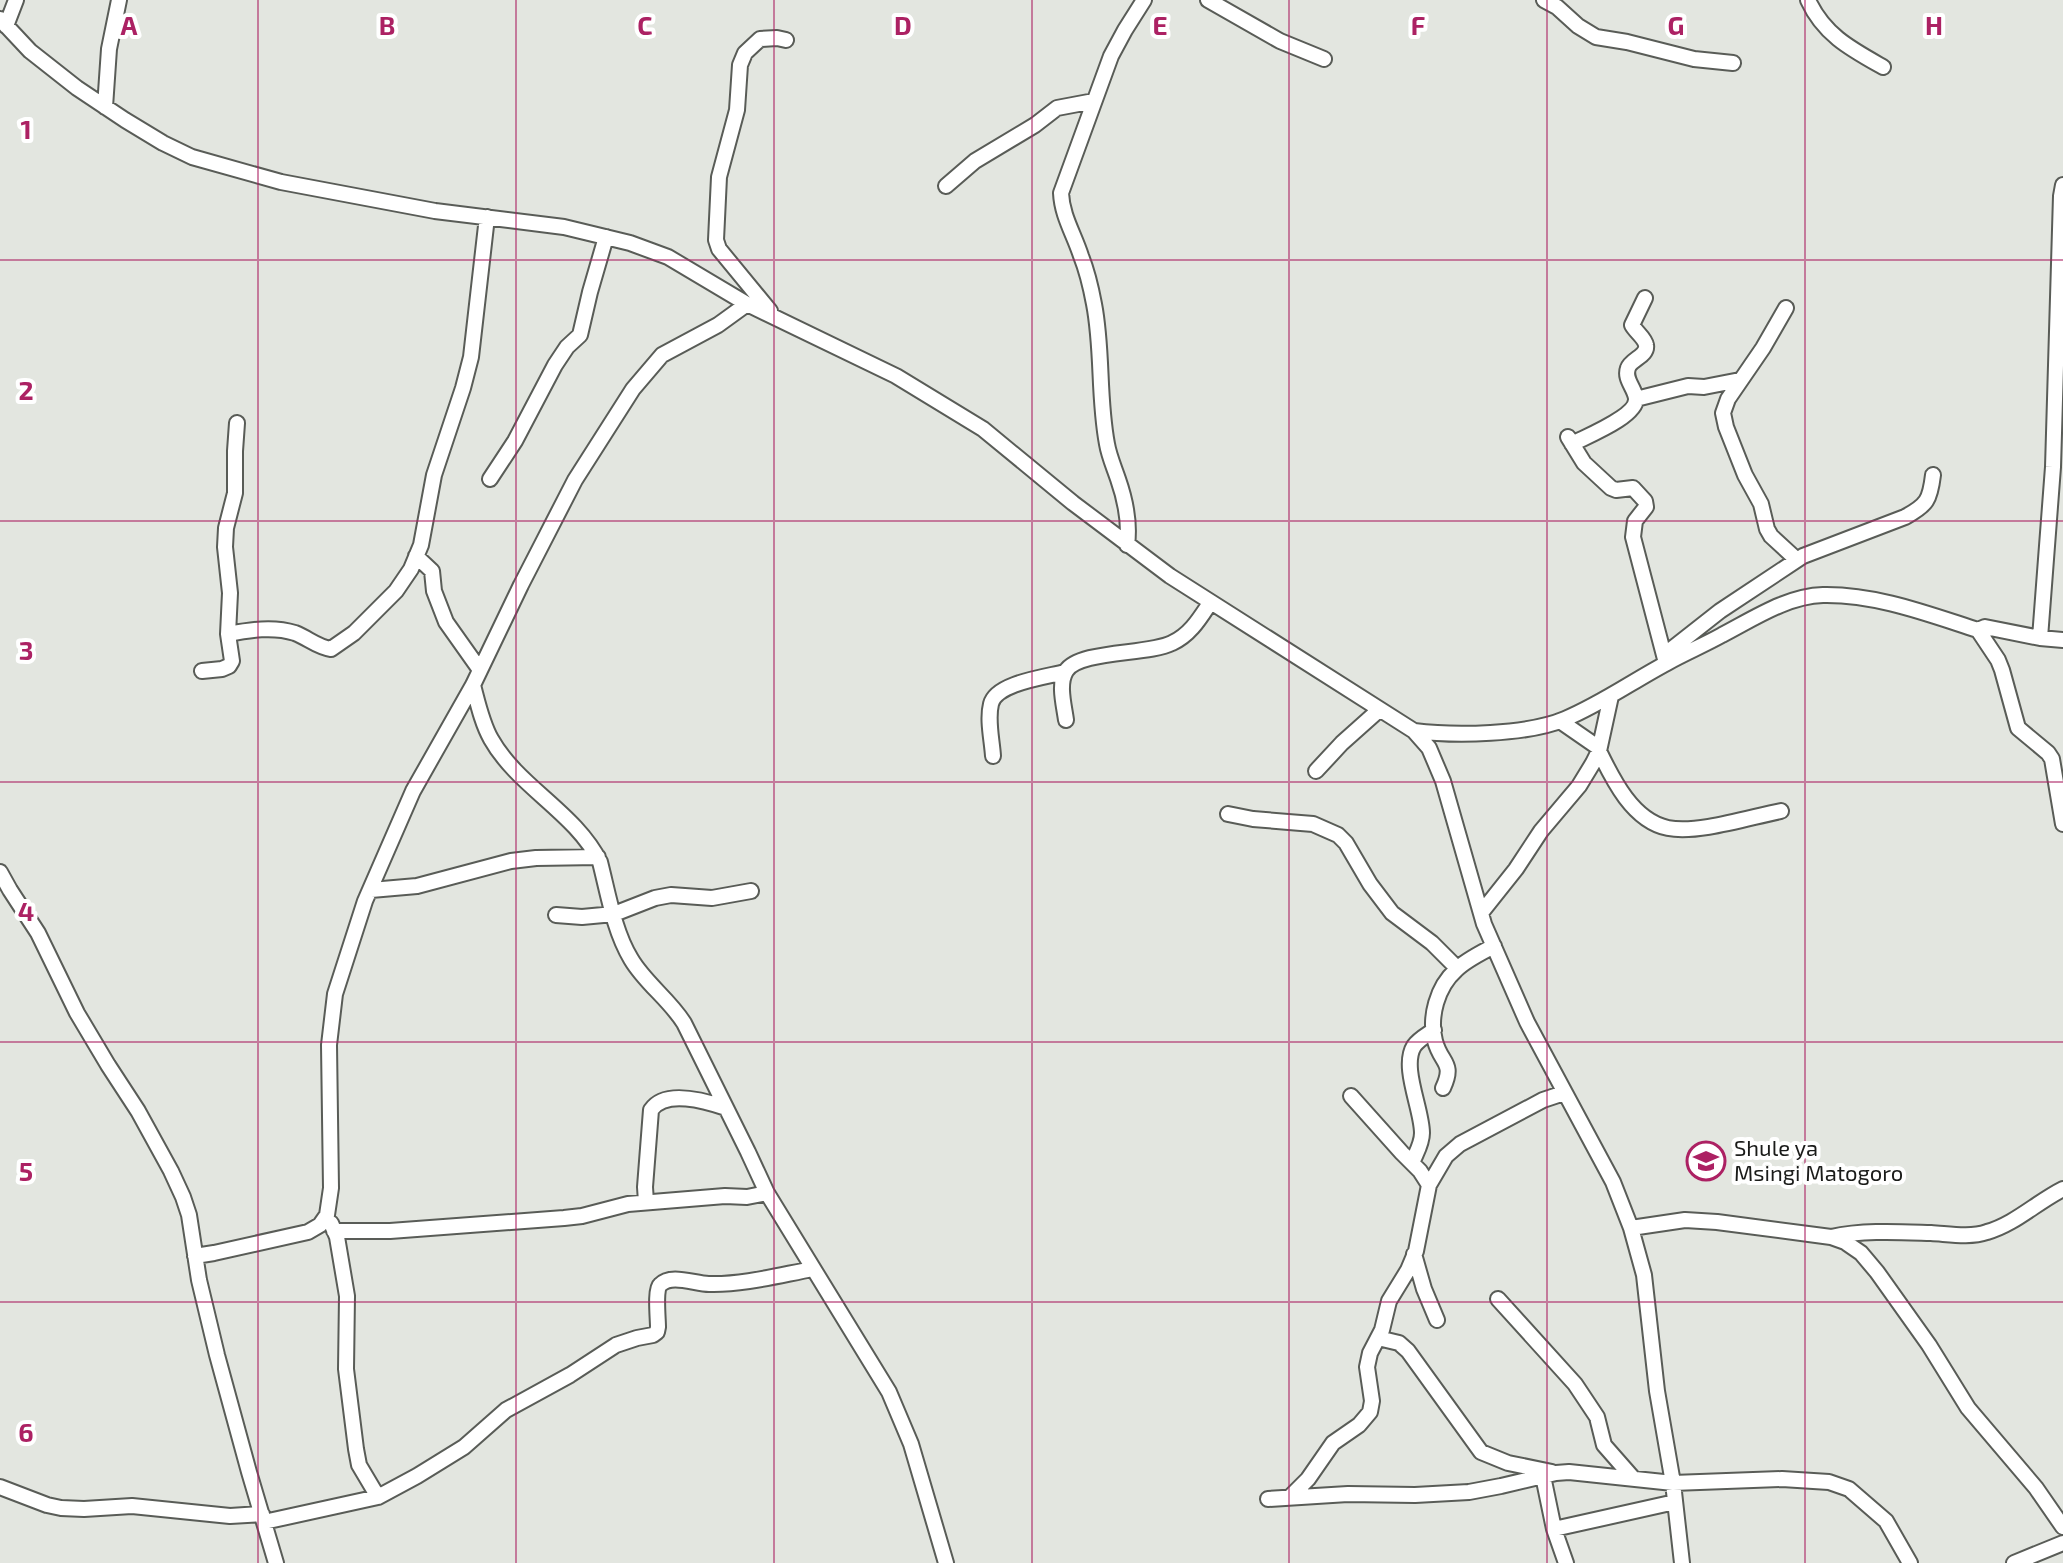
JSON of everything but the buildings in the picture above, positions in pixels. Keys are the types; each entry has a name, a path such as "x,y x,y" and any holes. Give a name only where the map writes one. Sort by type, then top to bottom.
{"street":[{"path":"16,0 3,23 30,51 105,107 192,157 281,182 435,211 564,227 630,243 668,257 747,304 896,376 983,429 1127,545 1210,603 1414,731 1429,748 1443,781 1481,913 1527,1022 1613,1182 1631,1228 1644,1275 1682,1563"},
{"path":"105,107 109,49 119,0"},
{"path":"1127,545 1127,515 1107,447 1093,302 1081,256 1062,206 1061,193 1111,56 1144,0"},
{"path":"1208,0 1280,41 1324,59"},
{"path":"1544,0 1596,37 1694,59 1733,63"},
{"path":"1808,0 1830,33 1883,67"},
{"path":"775,318 719,249 716,210 719,177 737,110 740,65 745,53 760,39 786,40"},
{"path":"946,186 975,161 1057,108 1094,101"},
{"path":"2040,638 2059,377 2063,185"},
{"path":"228,634 263,628 292,632 314,645 331,649 354,633 396,591 411,569 421,545 434,475 471,357 487,217"},
{"path":"490,479 515,441 555,365 580,335 606,237"},
{"path":"1645,298 1632,326 1647,347 1645,353 1629,364 1626,372 1635,404 1617,421 1570,441 1584,463 1611,488 1633,488 1645,501 1646,507 1635,521 1633,537 1665,659"},
{"path":"195,1256 308,1232 320,1225 327,1215 331,1188 329,1045 335,994 365,901 413,791 473,685 575,480 633,389 662,355 718,325 747,304"},
{"path":"1786,308 1728,399 1723,413 1745,475 1761,504 1767,529 1796,559"},
{"path":"1636,399 1688,386 1704,387 1740,380"},
{"path":"202,671 222,669 231,664 226,538 235,493 237,423"},
{"path":"1414,731 1445,735 1538,727 1560,721 1611,696 1665,659 1720,611 1796,559 1919,510 1931,492 1933,475"},
{"path":"416,556 432,571 434,591 446,622 480,670"},
{"path":"1665,659 1774,608 1821,595 1874,600 1978,630 1998,660 2018,728 2052,759 2063,824"},
{"path":"1066,720 1063,697 1065,672 1069,667 1097,656 1129,653 1172,643 1189,632 1210,603"},
{"path":"1978,630 1985,627 2063,640"},
{"path":"993,756 990,714 994,696 1012,686 1065,672"},
{"path":"473,685 491,739 506,761 580,832 598,857 631,960 675,1008 767,1193 889,1392 911,1444 946,1563"},
{"path":"1481,913 1541,831 1579,786 1599,749 1611,696"},
{"path":"1316,771 1379,710"},
{"path":"1560,721 1599,749 1631,804 1648,819 1669,828 1715,825 1781,811"},
{"path":"1228,814 1313,824 1338,835 1392,913 1432,943 1457,968"},
{"path":"371,890 417,886 511,861 598,857"},
{"path":"0,872 38,933 77,1013 138,1111 171,1171 189,1215 199,1280 217,1355 276,1563"},
{"path":"556,915 582,917 614,914 671,895 701,899 751,891"},
{"path":"1443,1088 1449,1070 1435,1040 1434,1010 1439,996 1457,968 1494,946"},
{"path":"1412,1163 1421,1144 1422,1133 1412,1079 1412,1049 1434,1030"},
{"path":"1290,1497 1308,1479 1333,1443 1359,1425 1370,1412 1372,1401 1367,1367 1370,1353 1384,1327 1387,1306 1408,1270 1429,1185 1446,1156 1460,1144 1543,1100 1564,1093"},
{"path":"1351,1096 1420,1171 1429,1185"},
{"path":"646,1202 651,1110 658,1101 700,1100 726,1108"},
{"path":"1831,1237 1852,1232 1984,1233 2006,1225 2063,1189"},
{"path":"334,1231 390,1231 564,1218 628,1204 747,1197 767,1193"},
{"path":"327,1215 337,1237 347,1296 346,1369 356,1449 359,1465 378,1497"},
{"path":"1631,1228 1685,1220 1717,1222 1831,1237 1861,1253 1929,1345 1968,1408 2036,1488 2063,1527"},
{"path":"1414,1254 1437,1320"},
{"path":"0,1487 61,1508 132,1506 263,1518 378,1497 464,1447 506,1410 570,1375 616,1345 657,1332 657,1290 663,1282 709,1284 746,1281 813,1269"},
{"path":"1498,1299 1575,1384 1597,1417 1604,1445 1633,1478"},
{"path":"1378,1338 1399,1343 1408,1351 1481,1452 1550,1474"},
{"path":"1268,1499 1469,1492 1550,1474 1579,1472 1673,1483 1782,1479 1829,1482 1849,1489 1886,1521 1910,1563"},
{"path":"1550,1474 1554,1529 1566,1563"},
{"path":"1554,1529 1675,1502"},
{"path":"2014,1563 2063,1543"}],"place":[{"name":"Shule ya Msingi Matogoro","path":"1706,1161"}]}
